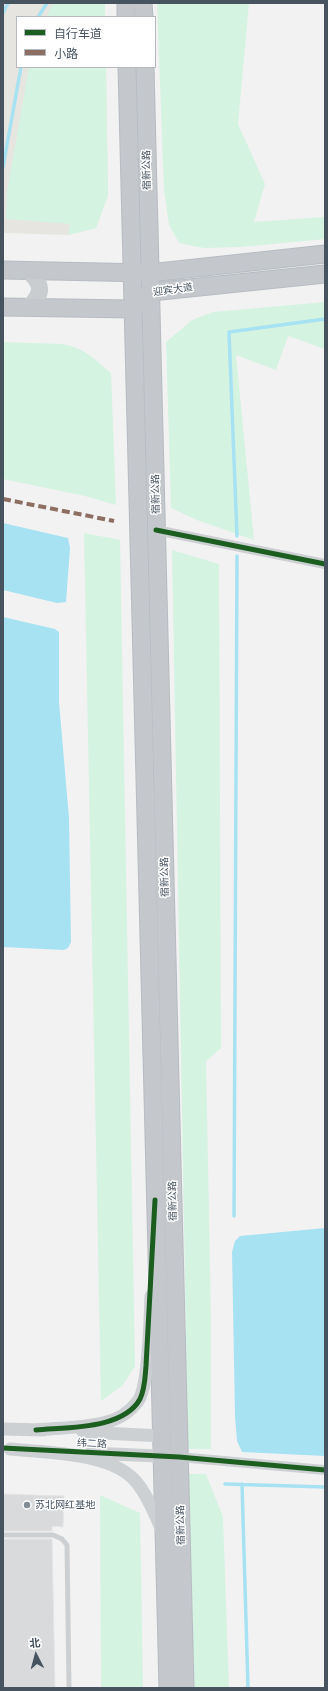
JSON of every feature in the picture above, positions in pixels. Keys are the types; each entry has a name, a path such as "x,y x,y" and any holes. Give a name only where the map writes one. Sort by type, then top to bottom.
{"highway":[{"path":"126,3 126,16"},
{"path":"143,3 144,16"},
{"name":"宿新公路","path":"127,68 131,273 168,1688"},
{"name":"宿新公路","path":"145,68 185,1688"},
{"name":"迎宾大道","path":"3,270 131,273 325,254"},
{"name":"迎宾大道","path":"132,309 151,292 325,274"},
{"path":"3,307 132,309"}],"main road":[{"path":"29,271 39,282 40,290 37,299 30,308"}],"street":[{"path":"156,530 325,564"},
{"path":"36,1430 102,1424 116,1419 129,1411 139,1400 144,1389 146,1366 155,1200"},
{"name":"纬二路","path":"3,1429 162,1436"},
{"path":"7,1448 95,1459 113,1465 137,1483 164,1536"},
{"name":"纬二路","path":"7,1448 179,1457"},
{"path":"179,1457 325,1470"}],"lane":[{"path":"3,1535 53,1535 62,1538 67,1545 69,1688"}],"shaded area":[{"path":"3,3 105,3 105,16 16,16 16,68 106,68 108,195 96,228 68,235 3,233"}],"green space":[{"path":"55,3 105,3 105,16 47,16 50,8"},
{"path":"157,3 249,3 238,124 265,184 254,222 325,217 325,239 241,247 204,248 179,243 169,225 164,190"},
{"path":"29,68 106,68 108,195 96,228 68,235 70,224 6,219 7,192"},
{"path":"325,302 325,349 288,336 276,370 236,355 254,540 197,520 171,508 166,342 192,320 213,312"},
{"path":"3,342 61,344 76,348 94,358 111,373 116,505 85,496 3,479"},
{"path":"84,533 120,540 135,1366 123,1385 101,1401"},
{"path":"172,550 219,564 221,1048 206,1061 211,1319 211,1449 188,1449"},
{"path":"188,1474 206,1474 223,1517 229,1688 193,1688"},
{"path":"100,1495 140,1513 143,1688 101,1688"}],"water":[{"path":"3,523 68,538 70,548 66,602 57,603 3,590"},
{"path":"3,617 55,629 59,632 59,702 69,818 71,942 68,948 64,950 3,947"},
{"path":"325,1228 325,1456 242,1452 237,1441 235,1417 232,1252 235,1241 240,1236"}],"building":[{"path":"3,1494 64,1496 63,1527 52,1526 52,1531 3,1531"},
{"path":"3,1539 52,1539 55,1688 3,1688"}],"waterway":[{"path":"3,13 8,3"},
{"path":"39,16 47,3"},
{"path":"3,167 21,68"},
{"path":"237,536 229,332 325,319"},
{"path":"234,1216 237,556"},
{"path":"225,1484 325,1487"},
{"path":"242,1484 248,1688"}],"marked path":[{"path":"3,499 114,521"}],"cycle path":[{"path":"156,530 325,564"},
{"path":"36,1430 78,1427 108,1422 132,1409 140,1399 144,1387 146,1366 155,1200"},
{"path":"3,1448 179,1457 325,1470"}],"place":[{"name":"苏北网红基地","path":"27,1505"}]}
